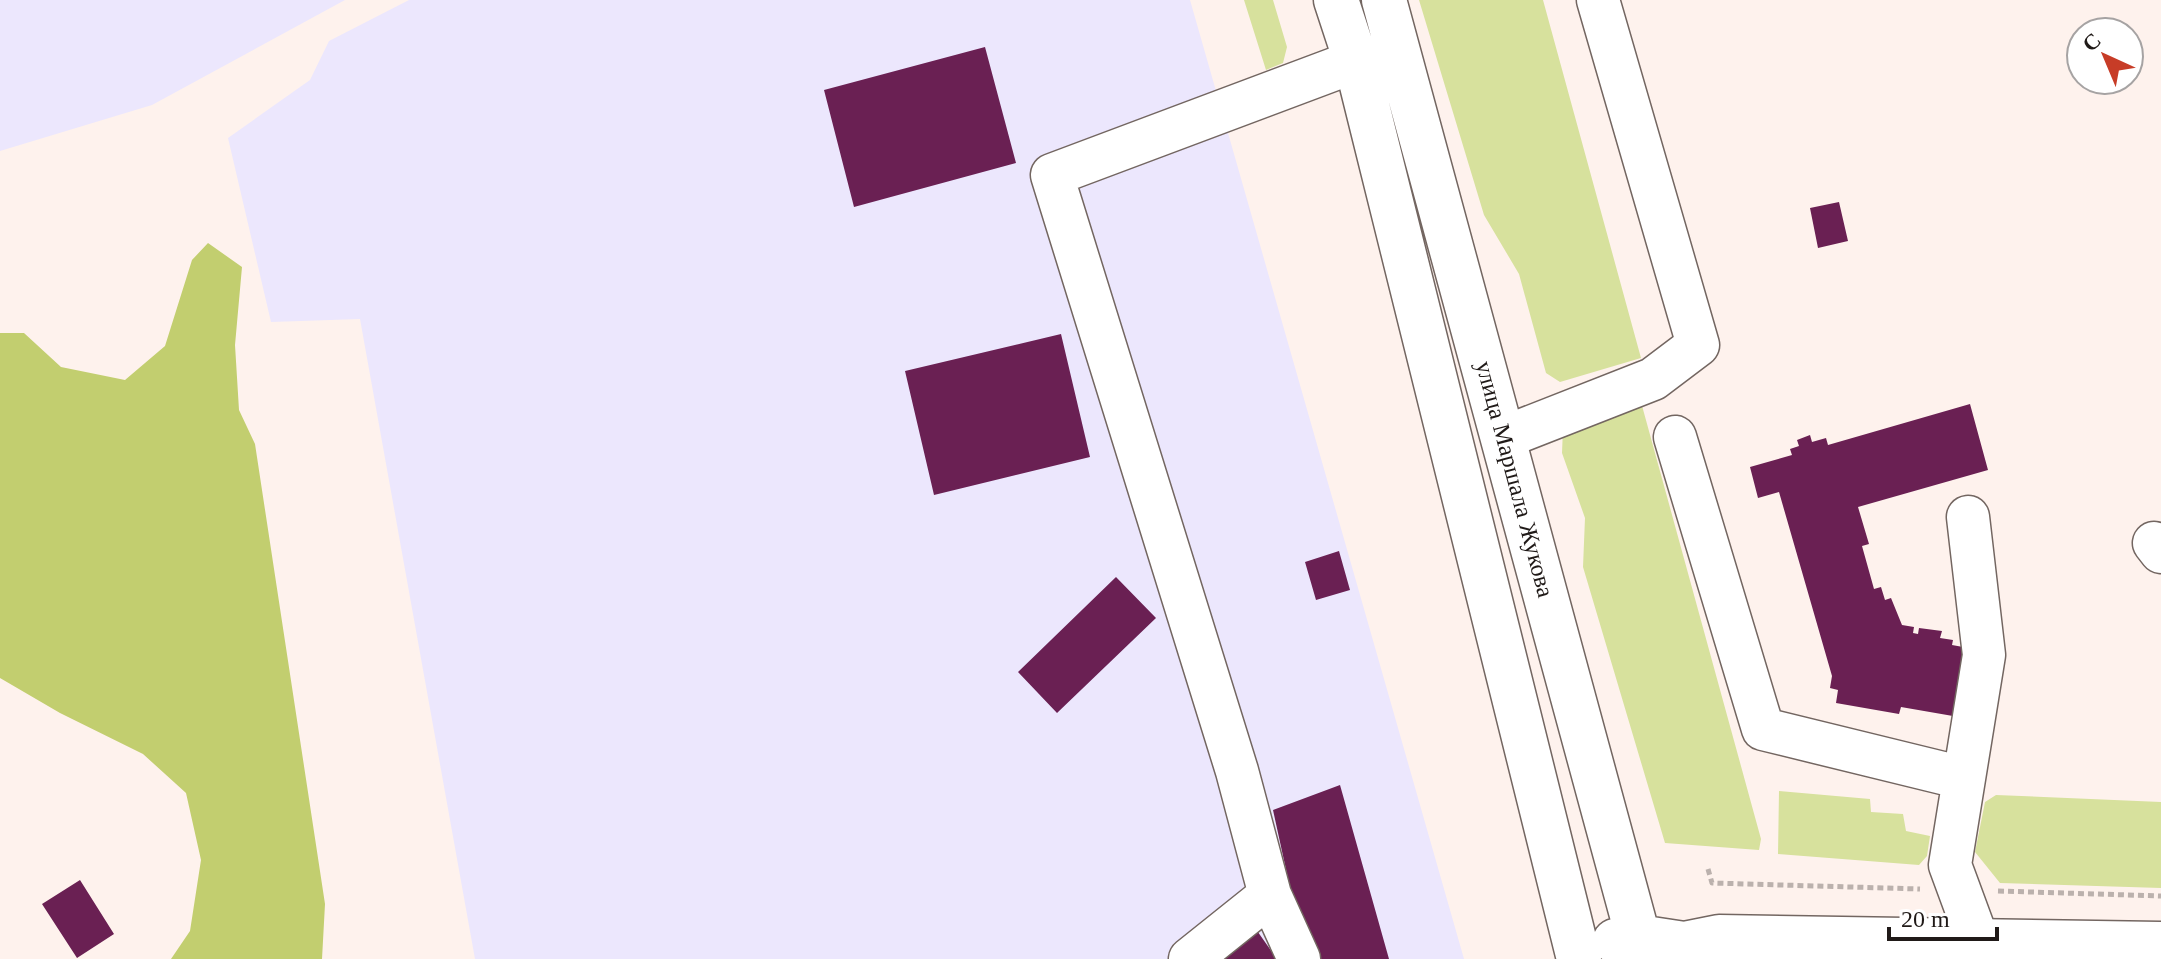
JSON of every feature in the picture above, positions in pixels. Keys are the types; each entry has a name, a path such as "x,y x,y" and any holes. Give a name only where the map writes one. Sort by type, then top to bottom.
{"main road":[{"path":"1336,0 1356,61 1578,954 1684,944 1719,937 2161,944"},
{"name":"улица Маршала Жукова","path":"1384,0 1505,437 1641,948"}],"lane":[{"path":"1505,437 1653,379 1698,345 1598,0"},
{"path":"1299,959 1270,895 1237,771 1052,175 1356,61"},
{"path":"1675,437 1763,729 1963,778"},
{"path":"1968,517 1984,655 1950,865 1978,941"},
{"path":"1190,959 1270,895"}],"path":[{"path":"1708,869 1712,883"}],"shaded area":[{"path":"0,0 345,0 152,105 0,151"},
{"path":"409,0 1190,0 1464,959 475,959 360,319 271,322 228,138 310,80 329,41"}],"green space":[{"path":"1244,0 1273,0 1287,47 1283,63 1266,70"},
{"path":"1419,0 1543,0 1641,358 1560,382 1546,373 1519,274 1484,215"},
{"path":"208,243 242,267 235,345 239,410 255,444 325,904 322,959 171,959 190,931 201,860 186,793 143,754 60,713 0,678 0,333 24,333 61,367 125,380 165,346 192,260"},
{"path":"1641,402 1761,839 1759,850 1665,843 1583,567 1585,518 1562,453 1563,428"},
{"path":"1779,791 1870,799 1871,812 1903,814 1906,831 1930,836 1927,856 1919,865 1778,854"},
{"path":"1996,795 2161,802 2161,888 2000,883 1975,852 1985,802"}],"building":[{"path":"985,47 1016,163 854,207 824,90"},
{"path":"1839,202 1848,241 1818,248 1810,208"},
{"path":"1061,334 1090,457 934,495 905,371"},
{"path":"1970,404 1988,470 1858,507 1869,544 1862,546 1874,589 1881,587 1885,600 1891,598 1902,625 1914,627 1913,633 1918,634 1919,628 1942,631 1940,638 1953,640 1952,645 1974,649 1976,720 1901,707 1899,714 1836,703 1838,690 1830,688 1832,676 1779,492 1758,498 1750,467 1792,455 1790,449 1799,446 1797,440 1810,435 1812,442 1826,438 1828,445"},
{"path":"1339,551 1350,590 1316,600 1305,562"},
{"path":"1116,577 1156,618 1057,713 1018,672"},
{"path":"1340,785 1389,959 1315,959 1292,897 1273,810"},
{"path":"80,880 114,934 77,958 42,904"},
{"path":"1253,925 1277,959 1213,959"}]}
